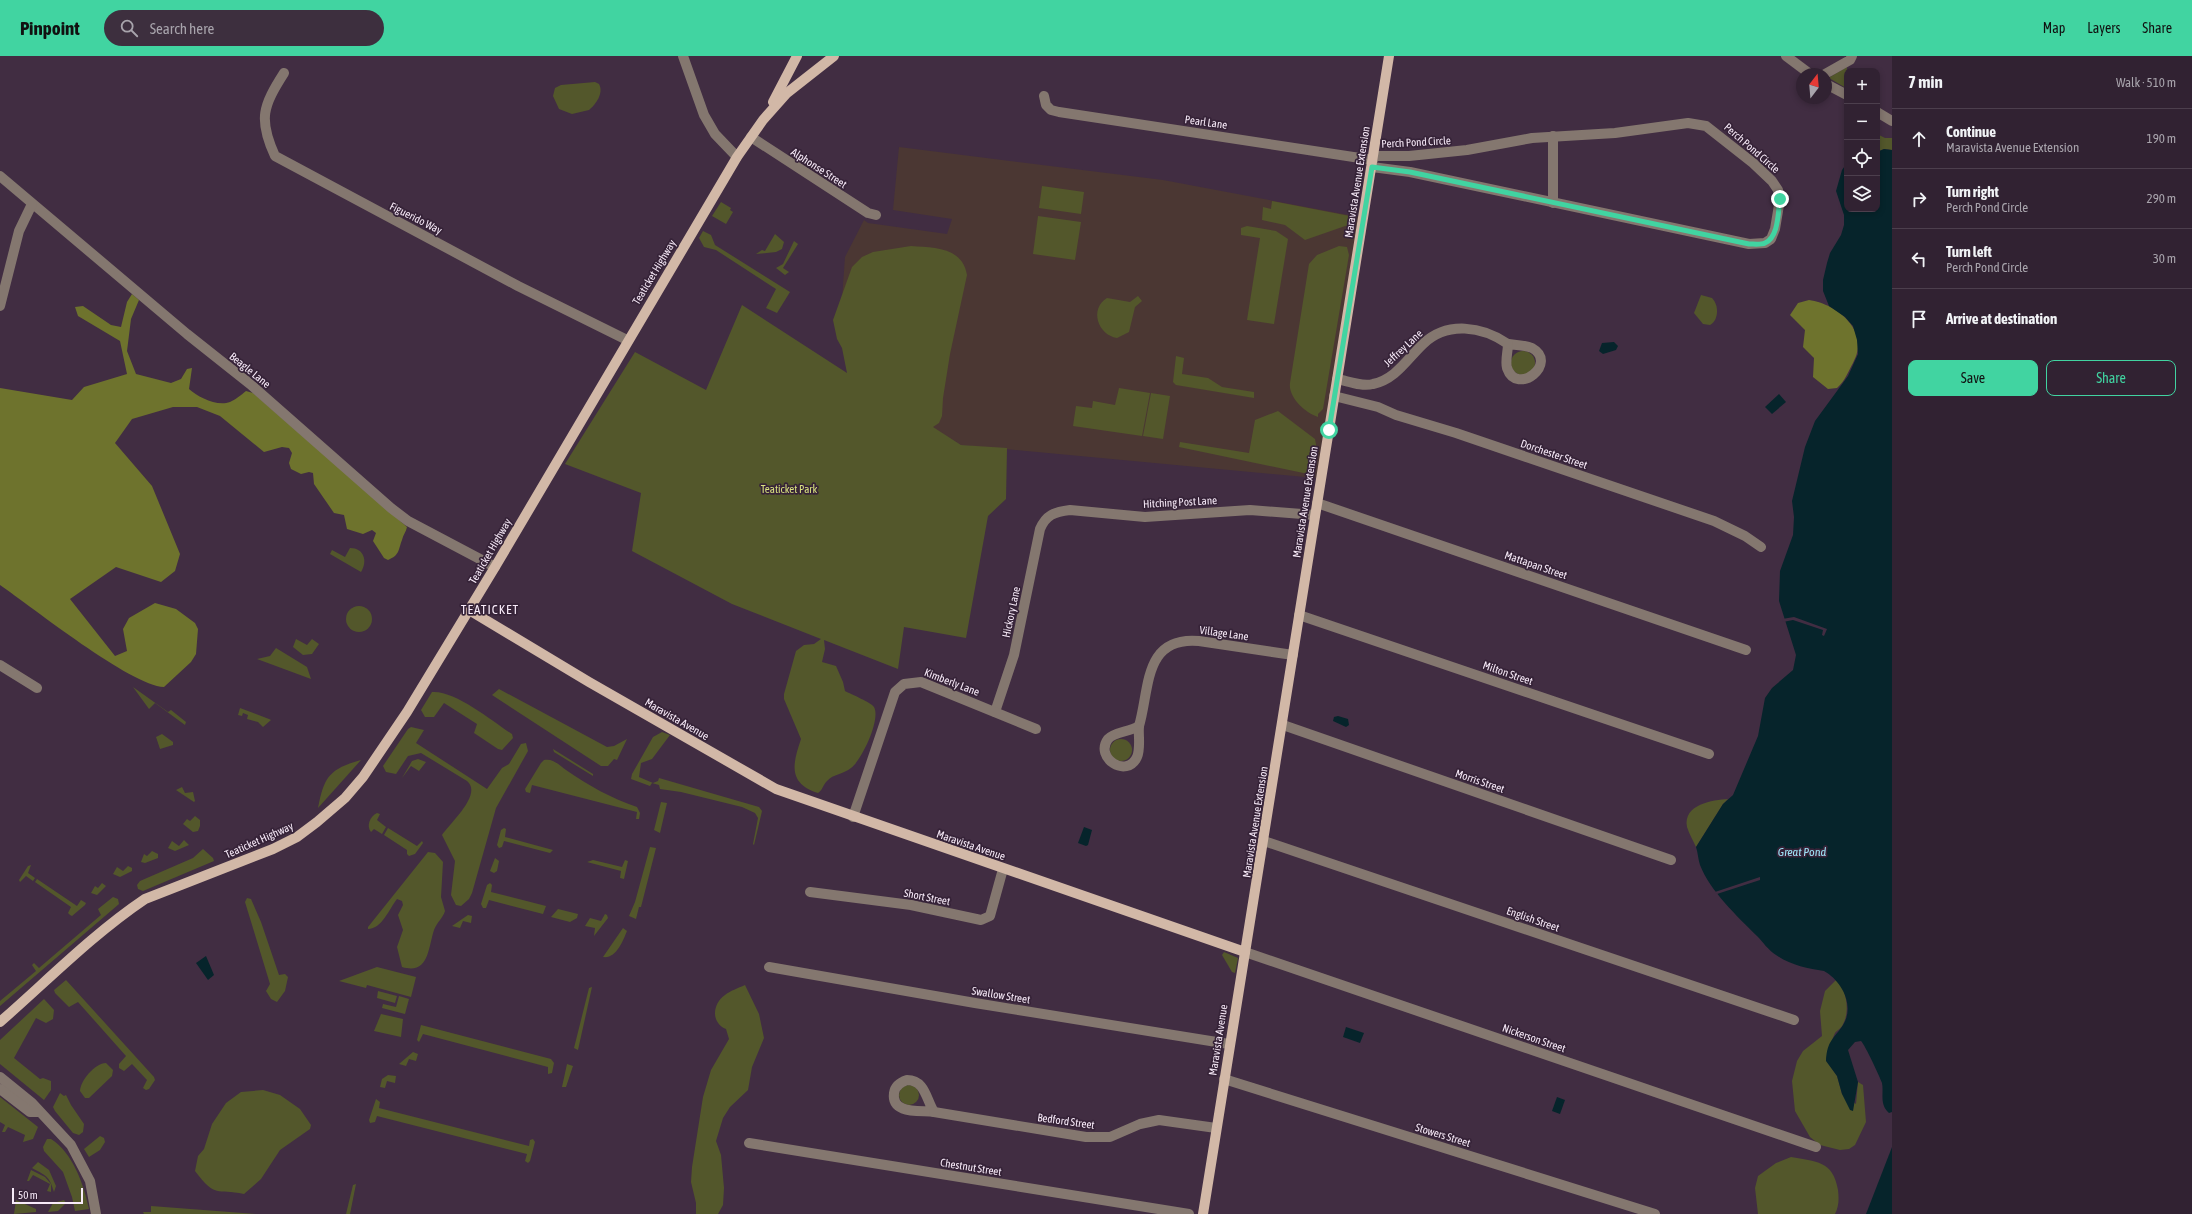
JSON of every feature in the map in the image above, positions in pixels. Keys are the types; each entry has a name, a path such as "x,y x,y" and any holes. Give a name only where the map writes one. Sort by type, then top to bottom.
{"main road":[{"path":"763,120 797,56"},
{"name":"Maravista Avenue Extension","path":"1245,952 1283,724 1299,615 1389,56"},
{"name":"Teaticket Highway","path":"0,1022 99,934 146,899 273,849 297,837 317,822 344,798 371,766 407,713 737,157 763,120 794,86 829,57"},
{"name":"Maravista Avenue","path":"469,610 595,686 762,782 791,795 1245,952 1229,1044 1203,1214"}],"street":[{"path":"683,56 704,115 715,134 737,157"},
{"path":"1786,56 1802,68"},
{"path":"1850,68 1851,58"},
{"path":"1832,70 1851,58"},
{"name":"Figuerido Way","path":"284,73 266,104 264,119 266,136 275,156 518,286 627,340"},
{"path":"1832,87 1844,93"},
{"name":"Pearl Lane","path":"1044,96 1046,105 1051,110 1060,112 1373,161"},
{"path":"1880,114 1892,121"},
{"name":"Perch Pond Circle","path":"1688,123 1706,126 1732,145 1772,181 1780,199 1775,229 1771,239 1765,243 1749,244 1410,172 1373,161 1468,150 1554,136 1615,133 1688,123"},
{"path":"1553,203 1554,136"},
{"name":"Alphonse Street","path":"751,137 868,213 876,215"},
{"name":"Beagle Lane","path":"0,176 250,384 402,516 495,567"},
{"path":"0,306 19,230 32,204"},
{"name":"Jeffrey Lane","path":"1337,379 1363,384 1382,381 1400,369 1428,340 1451,330 1471,328 1483,330 1508,344"},
{"name":"Dorchester Street","path":"1334,396 1378,407 1396,415 1456,433 1714,521 1745,536 1761,547"},
{"name":"Mattapan Street","path":"1317,504 1746,650"},
{"name":"Hitching Post Lane","path":"1048,516 1058,511 1070,510 1145,517 1250,510 1315,515"},
{"name":"Hickory Lane","path":"995,712 1014,655 1040,530 1048,516"},
{"name":"Milton Street","path":"1299,615 1709,754"},
{"name":"Village Lane","path":"1138,726 1149,672 1158,657 1172,645 1186,640 1200,640 1293,655"},
{"path":"0,665 37,688"},
{"name":"Kimberly Lane","path":"853,817 886,717 895,692 899,687 910,682 921,682 1036,729"},
{"name":"Morris Street","path":"1283,724 1670,860"},
{"name":"English Street","path":"1264,841 1794,1020"},
{"name":"Short Street","path":"810,892 911,905 981,920 990,916 1003,869"},
{"name":"Nickerson Street","path":"1245,952 1816,1147"},
{"name":"Swallow Street","path":"769,967 975,1003 1229,1044"},
{"path":"0,1076 32,1103 38,1112 63,1135 79,1159 90,1181 96,1214"},
{"name":"Stowers Street","path":"1224,1079 1655,1214"},
{"path":"0,1088 30,1112 38,1112"},
{"name":"Bedford Street","path":"934,1112 1086,1138 1110,1137 1140,1124 1159,1120 1216,1128"},
{"name":"Chestnut Street","path":"749,1143 1189,1214"}],"shaded area":[{"path":"899,147 1163,180 1359,217 1316,478 961,445 904,410 840,326 845,257 864,220 868,223 947,234 952,219 893,210"}],"green space":[{"path":"1844,69 1844,87 1832,80 1832,76"},
{"path":"595,82 599,84 601,91 597,102 589,110 572,114 559,109 553,96 555,88 561,85"},
{"path":"1880,136 1885,138 1892,138 1892,150 1884,149 1880,151"},
{"path":"1042,186 1084,192 1081,214 1039,208"},
{"path":"1272,201 1355,217 1348,225 1305,240 1285,225 1262,220 1263,207 1271,209"},
{"path":"721,202 731,208 730,210 733,212 726,224 712,216"},
{"path":"1038,216 1081,222 1075,260 1033,254"},
{"path":"1247,226 1276,231 1288,239 1274,324 1247,320 1260,238 1241,235 1241,228"},
{"path":"703,231 711,235 715,245 790,292 777,313 766,308 776,289 716,250 704,247 699,238"},
{"path":"775,234 784,242 782,249 776,252 756,254 762,250 765,251"},
{"path":"794,241 798,244 783,268 789,272 785,275 776,268 783,264"},
{"name":"Teaticket Park","path":"911,246 937,248 953,254 964,266 967,275 950,354 943,398 942,416 939,423 933,427 961,445 1007,448 1006,499 988,516 966,638 904,627 898,669 824,640 825,649 822,662 836,666 845,691 866,701 874,707 875,720 865,748 855,764 848,770 829,779 818,793 801,784 797,778 795,764 801,739 784,699 784,694 796,651 804,645 814,644 821,639 732,604 632,551 641,493 565,464 635,352 706,390 742,305 847,373 842,348 837,339 833,320 852,267 862,257 873,252"},
{"path":"1339,246 1347,247 1349,255 1323,409 1318,414 1318,417 1308,412 1298,404 1292,394 1290,383 1309,264 1317,255"},
{"path":"132,294 139,300 131,319 127,351 136,374 171,383 181,379 187,369 192,368 189,389 202,398 219,403 230,402 246,391 253,393 407,527 398,552 395,556 388,560 384,558 373,541 376,533 372,530 363,534 347,529 344,515 334,513 314,484 313,473 309,472 301,474 291,469 289,463 292,453 289,448 282,447 264,452 220,416 197,407 173,407 132,419 115,443 152,486 180,554 175,571 161,582 116,567 70,599 115,656 127,651 123,629 129,618 155,603 176,609 195,623 198,629 196,654 191,662 164,687 149,683 129,674 106,660 57,627 0,585 0,388 72,400 84,387 127,374 120,341 78,316 75,307 83,306 111,325 121,327 127,302"},
{"path":"1701,295 1712,298 1716,304 1717,312 1715,320 1710,325 1703,324 1694,313"},
{"path":"1138,296 1142,301 1135,307 1129,332 1117,338 1110,336 1105,332 1098,321 1097,315 1098,308 1101,303 1107,298 1130,302"},
{"path":"1809,300 1831,307 1849,321 1855,330 1858,341 1857,352 1846,376 1837,388 1828,389 1813,377 1814,358 1803,347 1805,330 1790,315 1798,303"},
{"path":"1523,351 1528,352 1534,358 1534,368 1528,374 1523,375 1518,374 1512,368 1511,363 1512,358 1518,352"},
{"path":"1176,356 1184,358 1182,374 1208,378 1222,387 1254,392 1254,398 1176,385 1173,382"},
{"path":"1119,388 1150,393 1142,436 1073,426 1076,406 1092,408 1093,401 1115,405"},
{"path":"1151,393 1170,396 1163,439 1143,436"},
{"path":"1278,411 1315,439 1317,450 1313,475 1179,447 1180,442 1249,453 1255,420"},
{"path":"350,548 359,550 363,556 364,564 361,572 330,554 332,550 345,557"},
{"path":"359,606 368,610 372,619 368,628 359,632 350,628 346,619 350,610"},
{"path":"296,639 307,645 312,639 319,644 312,654 303,655 293,647"},
{"path":"276,648 307,667 311,679 257,659 270,656"},
{"path":"133,687 168,712 171,710 186,722 185,725 155,703 149,709"},
{"path":"499,689 607,747 614,746 627,739 617,760 614,759 608,766 601,766 492,695"},
{"path":"432,692 451,696 473,707 512,734 513,738 502,750 498,749 474,733 477,724 444,703 434,717 425,717 421,710"},
{"path":"240,708 271,720 263,727 258,722 247,719 248,715 243,713 242,716 238,715"},
{"path":"411,727 424,730 416,743 487,789 502,768 509,764 521,744 526,743 528,751 496,808 472,893 469,899 461,906 456,905 451,895 455,861 442,835 464,808 471,793 471,787 467,781 421,753 408,756 396,774 386,772 383,766 408,729"},
{"path":"662,732 670,735 652,759 641,763 639,777 653,783 658,781 659,778 759,807 762,811 754,845 758,818 755,813 742,807 681,792 660,789 659,785 652,783 650,786 631,779 632,774 653,737"},
{"path":"162,734 173,742 173,745 160,749 156,737"},
{"path":"1121,739 1129,742 1132,750 1129,758 1121,761 1113,758 1110,750 1113,742"},
{"path":"553,749 593,774 593,776 554,752"},
{"path":"418,759 426,762 419,771 411,766 402,778 412,761"},
{"path":"361,760 318,808 323,789 330,776 342,767"},
{"path":"544,760 553,761 600,791 637,807 640,813 639,819 636,819 637,812 532,785 530,793 526,792 525,789"},
{"path":"182,787 185,793 193,792 194,802 176,790"},
{"path":"1728,799 1723,804 1696,847 1687,827 1687,819 1690,813 1694,808 1707,802"},
{"path":"661,802 667,803 660,833 654,830"},
{"path":"377,813 380,814 377,820 386,827 382,834 374,829 371,832 369,827 371,819"},
{"path":"195,816 200,820 200,826 198,831 193,832 183,824 187,819 190,821"},
{"path":"388,828 417,846 422,841 423,843 415,854 409,856 407,854 407,850 384,835"},
{"path":"504,828 506,829 505,837 553,850 550,853 504,841 502,847 499,848 497,845 501,830"},
{"path":"184,840 189,845 175,851 168,848 172,841 179,846"},
{"path":"650,847 656,848 641,907 639,907 636,919 629,916 635,902"},
{"path":"203,849 213,858 214,861 143,891 138,889 137,885 140,881 193,858"},
{"path":"152,851 158,854 158,858 145,863 141,862 144,854 147,856"},
{"path":"428,852 435,853 443,862 441,897 445,911 434,930 426,958 422,964 418,967 402,967 397,947 403,930 398,915 403,905 402,901 397,899 385,918 377,926 368,929 368,927"},
{"path":"495,858 499,861 497,871 494,873 490,871"},
{"path":"593,860 622,867 625,860 628,861 624,879 620,878 621,871 587,862"},
{"path":"31,865 28,873 35,878 33,881 26,876 20,882 19,880 28,866"},
{"path":"128,866 132,868 132,871 120,877 113,874 117,867 123,871"},
{"path":"37,879 77,906 81,900 86,903 85,905 72,916 70,915 68,913 71,907 35,882"},
{"path":"102,883 106,886 97,895 91,893 95,886 98,888"},
{"path":"490,883 492,885 491,892 546,906 543,914 489,900 486,908 483,908 481,904 487,885"},
{"path":"113,897 118,899 119,904 0,1006 0,1001 36,971 32,965 34,963 39,968 101,915 98,909"},
{"path":"247,898 251,899 261,922 279,975 285,974 288,977 285,991 277,1002 271,999 266,991 270,984 245,902"},
{"path":"558,909 578,914 577,918 570,922 551,917"},
{"path":"605,914 608,918 594,936 595,928 585,926 590,918 601,921"},
{"path":"468,915 472,916 471,923 463,921 460,928 452,926"},
{"path":"623,928 627,931 618,948 612,955 603,957"},
{"path":"1224,952 1238,958 1235,973 1232,972 1222,955"},
{"path":"377,967 416,977 411,997 367,985 366,988 339,981"},
{"path":"66,980 154,1077 155,1080 149,1089 146,1090 143,1088 147,1080 132,1064 124,1071 119,1068 119,1064 126,1056 78,1002 69,1007 55,993 54,990"},
{"path":"1836,980 1843,989 1847,1007 1845,1019 1841,1028 1834,1036 1826,1060 1837,1076 1842,1094 1856,1104 1858,1082 1863,1085 1866,1122 1855,1145 1849,1149 1840,1150 1820,1145 1810,1137 1795,1111 1792,1081 1797,1061 1803,1051 1822,1036 1820,1011 1825,991"},
{"path":"745,985 759,1014 764,1038 752,1067 748,1090 730,1107 723,1118 716,1141 721,1155 724,1188 723,1205 718,1214 696,1214 696,1203 691,1182 703,1097 711,1070 729,1039 726,1029 721,1026 716,1018 716,1008 718,1003 725,995"},
{"path":"592,987 578,1050 574,1048 589,988"},
{"path":"378,991 397,996 395,1003 377,998"},
{"path":"399,996 409,999 405,1014 382,1008 383,1004 396,1007"},
{"path":"44,999 54,1010 53,1019 46,1023 36,1018 14,1058 40,1079 43,1078 51,1081 51,1090 44,1100 0,1064 0,1040"},
{"path":"381,1014 403,1019 401,1037 374,1031"},
{"path":"421,1025 551,1059 554,1063 552,1073 548,1074 548,1067 423,1034 419,1042 417,1040"},
{"path":"413,1052 418,1054 416,1061 409,1059 406,1066 399,1064"},
{"path":"106,1063 113,1070 112,1076 89,1098 85,1098 80,1091 85,1078 97,1066"},
{"path":"567,1064 573,1066 566,1087 562,1087"},
{"path":"388,1075 396,1076 395,1083 387,1081 385,1088 380,1087 382,1079"},
{"path":"905,1085 913,1085 919,1091 919,1099 913,1105 905,1105 899,1099 899,1091"},
{"path":"263,1090 280,1095 300,1109 311,1125 310,1129 280,1150 261,1179 244,1194 217,1191 212,1189 195,1171 198,1156 204,1149 212,1124 226,1103 241,1092"},
{"path":"60,1093 64,1096 66,1095 84,1124 83,1132 79,1135 73,1133 53,1107"},
{"path":"0,1097 38,1127 33,1139 23,1142 25,1135 8,1127 5,1132 2,1132 5,1125 0,1122"},
{"path":"376,1099 380,1102 379,1108 529,1146 530,1140 533,1139 535,1142 530,1161 528,1163 525,1161 527,1154 377,1116 375,1122 370,1123 369,1120"},
{"path":"100,1136 104,1138 105,1142 100,1150 89,1157 84,1149"},
{"path":"47,1139 51,1139 66,1152 81,1180 89,1209 75,1211 72,1197 63,1172 44,1151 43,1147"},
{"path":"1791,1157 1822,1164 1832,1173 1836,1180 1839,1199 1835,1214 1758,1214 1755,1188 1758,1176 1776,1163"},
{"path":"38,1162 49,1170 56,1186 54,1192 49,1179 32,1168"},
{"path":"31,1170 45,1177 51,1184 51,1192 47,1191 50,1184 33,1175 29,1181 27,1181"},
{"path":"356,1184 350,1214 346,1214 353,1185"},
{"path":"16,1200 36,1209 36,1212 14,1214"},
{"path":"64,1200 66,1203 58,1211 48,1212 53,1203"},
{"path":"151,1206 256,1214 144,1214 143,1212 151,1212"}],"water":[{"name":"Great Pond","path":"1884,149 1892,150 1892,1112 1889,1113 1883,1102 1882,1083 1869,1054 1861,1041 1855,1042 1848,1050 1858,1082 1853,1111 1850,1110 1842,1094 1837,1076 1826,1061 1829,1044 1843,1025 1848,1010 1845,995 1841,987 1824,971 1805,968 1793,964 1770,951 1717,894 1704,875 1696,847 1723,804 1733,795 1758,736 1765,698 1772,688 1793,670 1796,655 1779,601 1780,571 1793,535 1794,517 1792,501 1805,447 1815,421 1848,376 1858,354 1857,340 1853,326 1845,317 1829,306 1823,291 1823,280 1830,253 1841,235 1844,225 1844,215 1836,191 1844,167 1844,212 1880,212 1880,151"},
{"path":"1614,342 1618,346 1616,350 1603,354 1599,351 1602,343"},
{"path":"1779,394 1786,402 1772,414 1765,407"},
{"path":"1338,716 1348,719 1349,725 1346,727 1333,721 1334,717"},
{"path":"1084,827 1092,830 1088,845 1086,846 1078,843"},
{"path":"206,956 214,975 208,980 196,963"},
{"path":"1346,1027 1364,1033 1360,1043 1343,1037"},
{"path":"1557,1097 1565,1100 1560,1114 1552,1111"},
{"path":"1892,1147 1892,1214 1866,1214"}],"pier":[{"path":"1794,617 1827,629 1824,636 1822,635 1823,630 1793,620 1783,622 1782,619"},
{"path":"1760,877 1760,880 1717,894 1715,892"}],"district":[{"name":"TEATICKET","path":"490,609"}],"route":[{"path":"1329,430 1372,167 1410,172 1749,244 1765,243 1771,239 1775,229 1780,199"}]}
